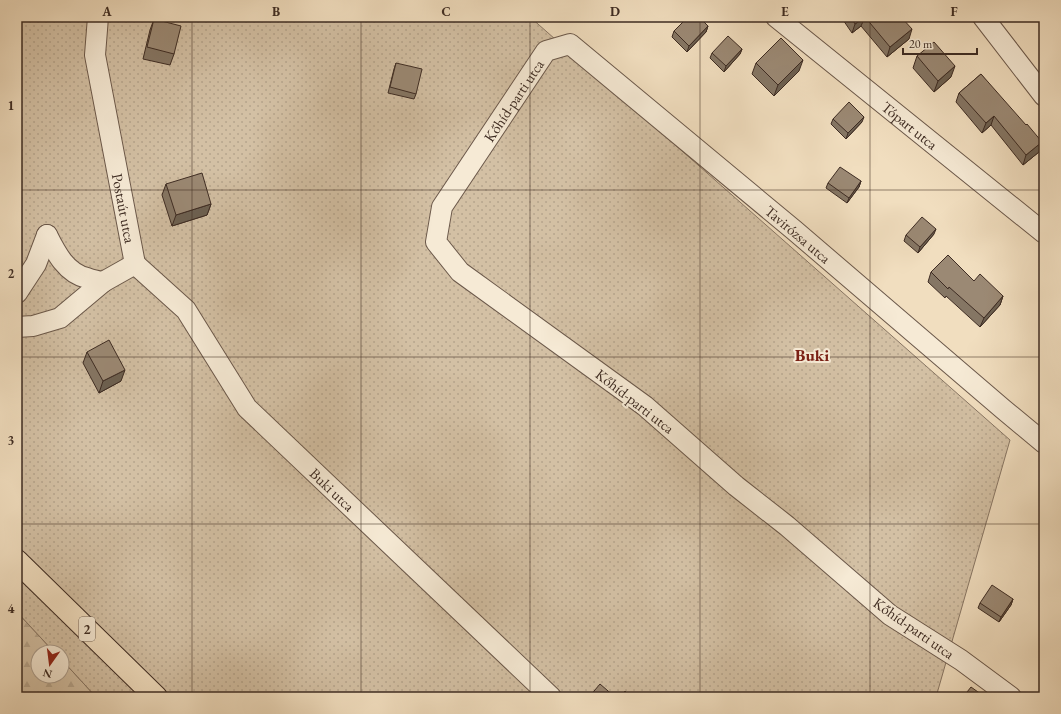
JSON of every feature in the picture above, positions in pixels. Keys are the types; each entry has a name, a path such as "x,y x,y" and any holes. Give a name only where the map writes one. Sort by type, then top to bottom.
{"main road":[{"name":"2","path":"17,562 156,697"}],"street":[{"name":"Postaút utca","path":"17,327 33,326 60,318 103,282 135,264 95,55 98,17"},
{"name":"Tópart utca","path":"776,17 1044,233"},
{"path":"983,17 1044,96"},
{"name":"Tavirózsa utca","path":"546,51 570,44 794,230 1044,443"},
{"name":"Kőhíd-parti utca","path":"546,51 442,207 436,242 460,272 645,406 736,486 787,526 890,615 960,660 1011,697"},
{"path":"17,293 36,264 48,235 55,252 69,269 85,278 103,282"},
{"name":"Buki utca","path":"135,264 186,310 247,408 551,697"}],"green space":[{"path":"17,17 530,17 1010,440 936,697 96,697 70,669 70,644 47,644 17,612"},
{"path":"17,612 47,644 30,644 30,684 70,684 70,669 96,697 17,697"}],"building":[{"path":"688,17 699,17 708,26 689,46 674,31"},
{"path":"851,17 865,17 855,24"},
{"path":"865,17 891,17 893,20 896,17 901,17 912,29 890,47"},
{"path":"154,19 181,26 174,54 147,47"},
{"path":"728,36 742,49 726,66 712,53"},
{"path":"781,38 803,60 778,85 756,63"},
{"path":"934,42 955,66 938,81 917,56"},
{"path":"396,63 422,69 416,94 390,87"},
{"path":"981,74 1042,142 1026,155 994,116 986,123 959,93"},
{"path":"849,102 864,117 848,133 833,119"},
{"path":"840,167 861,181 849,198 828,183"},
{"path":"202,173 211,204 176,215 166,184"},
{"path":"922,217 936,229 920,247 906,235"},
{"path":"948,255 974,281 980,274 1003,296 984,318 949,287 948,289 931,272"},
{"path":"109,340 125,370 103,381 87,352"},
{"path":"992,585 1013,599 1001,617 980,603"},
{"path":"600,684 615,697 589,697"},
{"path":"971,687 985,697 963,697"},
{"path":"625,691 631,697 620,697"}],"district":[{"name":"Buki","path":"812,355"}]}
